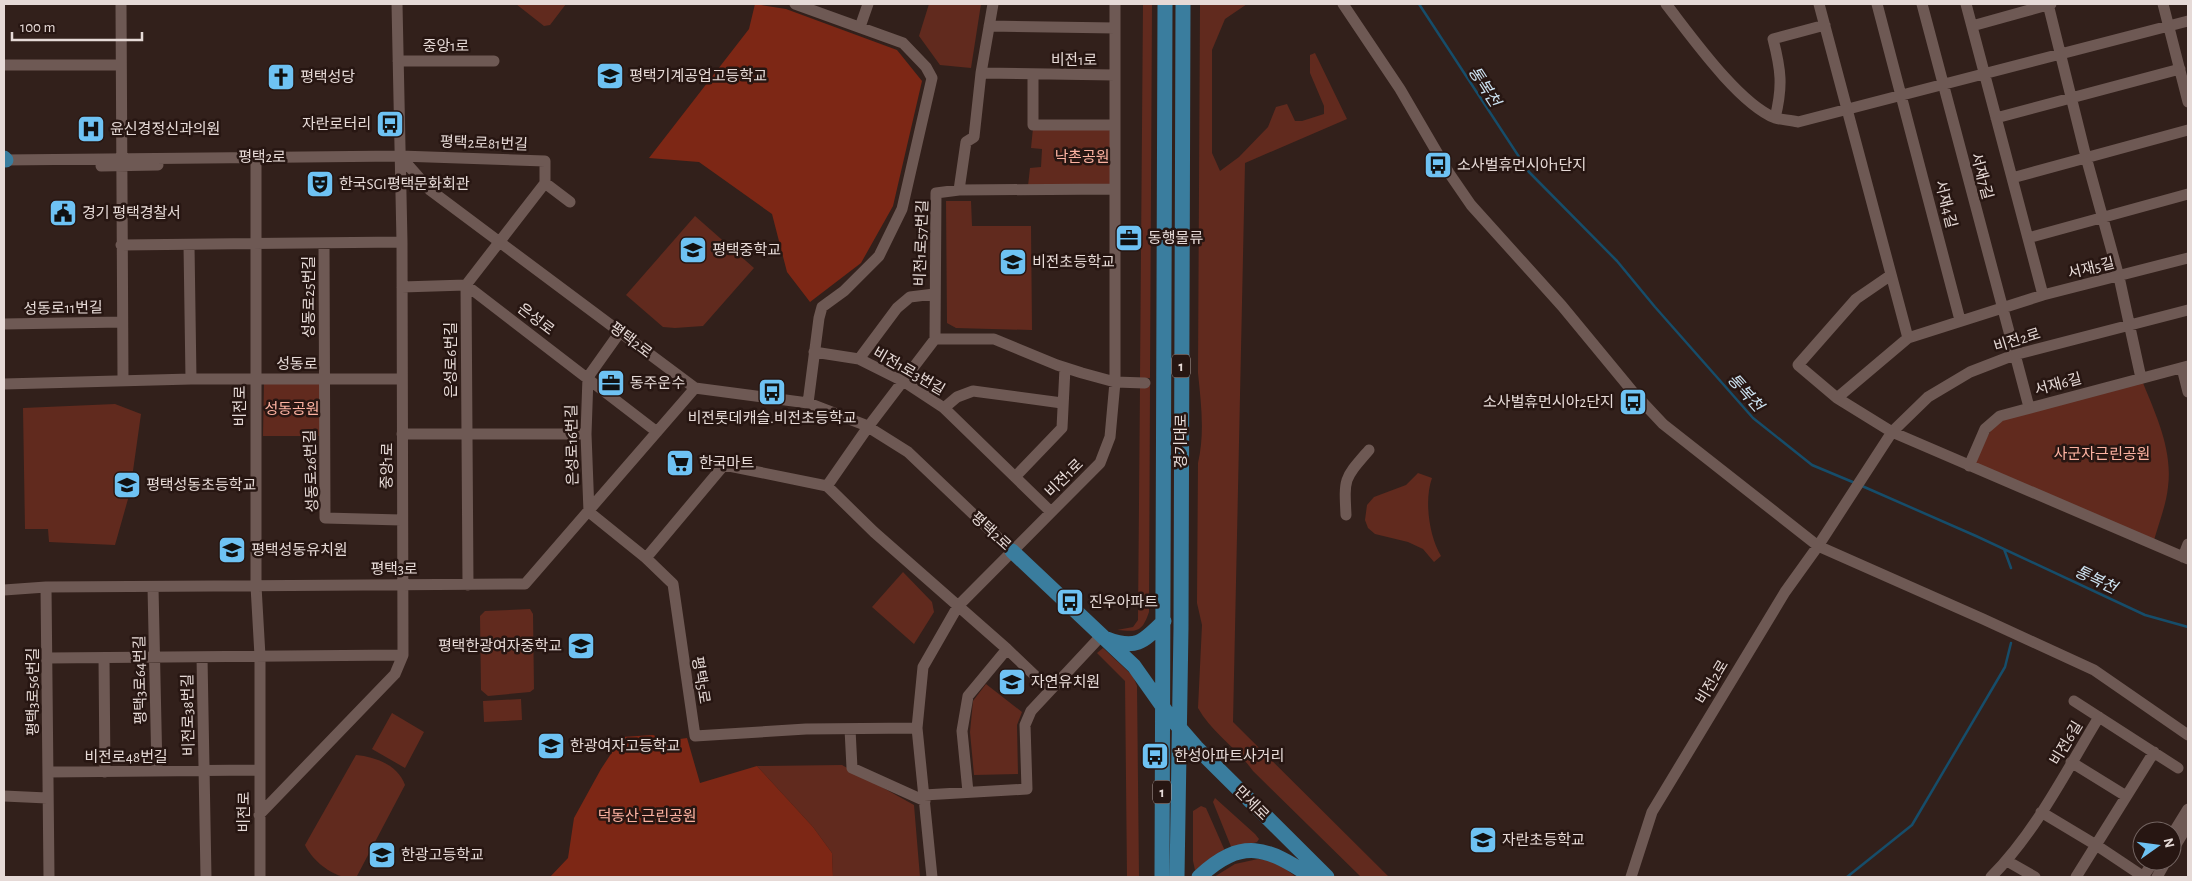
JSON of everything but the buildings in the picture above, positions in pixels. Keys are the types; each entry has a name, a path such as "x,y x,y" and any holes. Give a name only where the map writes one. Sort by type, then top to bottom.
{"main road":[{"name":"경기대로","path":"1162,877 1165,4"},
{"name":"경기대로","path":"1177,877 1181,618 1182,4"},
{"name":"평택2로","path":"1012,551 1134,666 1179,727"},
{"path":"1102,637 1122,645 1136,644 1150,635 1164,621"},
{"name":"만세로","path":"1179,727 1196,747 1328,877"},
{"path":"1199,877 1228,855 1244,850 1266,852 1284,860 1312,877"}],"street":[{"name":"성동로11번길","path":"120,4 123,161 121,245 123,380"},
{"name":"중앙1로","path":"260,815 395,674 403,655 402,242 397,4"},
{"path":"795,4 903,44 926,66 932,78 902,208 879,256 844,291 822,306 818,318 808,403"},
{"path":"860,27 868,4"},
{"path":"993,4 981,73 974,137 966,142 959,190 1114,189"},
{"name":"비전1로","path":"1012,551 1100,463 1110,437 1116,382 1115,4"},
{"path":"1343,4 1400,89 1449,173 1471,205 1562,306 1633,392 1663,424 1818,546 2094,670 2188,735"},
{"path":"1666,4 1715,66 1754,104 1775,118 1798,122 2188,21"},
{"path":"1819,4 1908,338 1838,398"},
{"name":"서재4길","path":"1877,4 1903,95 1960,320"},
{"name":"서재7길","path":"1922,4 2001,308 2029,407"},
{"path":"1966,4 2043,295"},
{"path":"1972,26 2049,4 2086,157 2119,277 2141,378"},
{"path":"2163,4 2188,102"},
{"path":"1775,118 1781,94 1780,69 1773,39 1825,25"},
{"path":"989,26 1115,28"},
{"name":"중앙1로","path":"398,61 494,61"},
{"path":"4,65 121,65"},
{"path":"1996,118 2180,70"},
{"name":"비전1로","path":"981,73 1114,75"},
{"name":"비전1로","path":"1033,75 1033,125 1115,125"},
{"path":"2012,178 2188,130"},
{"name":"평택2로","path":"5,163 400,156 430,190 695,388 808,403 868,427 908,452 1012,551"},
{"name":"평택2로81번길","path":"400,156 545,160 545,183"},
{"name":"비전로","path":"256,160 256,586 260,656 260,877"},
{"path":"402,287 466,285 545,183 570,202"},
{"name":"비전1로57번길","path":"935,339 936,193 959,190"},
{"path":"2028,238 2188,194"},
{"name":"성동로25번길","path":"257,243 402,242"},
{"path":"121,245 257,243"},
{"name":"성동로25번길","path":"323,380 324,244"},
{"path":"189,245 191,380"},
{"name":"서재5길","path":"1908,338 2043,295 2188,258"},
{"path":"1891,275 1856,300 1798,365 1838,398 1892,432 2186,558 2188,544"},
{"name":"은성로","path":"466,285 588,377 657,432"},
{"name":"은성로6번길","path":"466,285 468,585"},
{"name":"비전1로3번길","path":"859,359 897,308 910,297 934,294"},
{"name":"비전2로","path":"1631,877 1652,812 1785,592 1818,546 1892,432 1928,397 1970,372 2014,355 2188,310"},
{"name":"성동로11번길","path":"4,324 122,322"},
{"path":"588,377 620,332"},
{"path":"827,486 868,427 935,339 994,339 1065,368 1116,382 1145,383"},
{"name":"비전1로3번길","path":"814,352 859,359 903,381 944,408 1051,512"},
{"name":"서재6길","path":"1969,466 1985,429 2000,416 2185,367 2188,392"},
{"path":"1014,478 1062,428 1065,368"},
{"name":"은성로16번길","path":"588,377 586,434 589,512"},
{"name":"성동로","path":"4,384 123,380 402,379"},
{"name":"성동로26번길","path":"323,380 326,518 402,520"},
{"name":"평택3로","path":"4,590 46,587 525,584 695,388"},
{"name":"비전1로3번길","path":"944,408 957,397 973,391 1062,403"},
{"path":"402,434 466,436 586,434"},
{"path":"1346,515 1344,484 1349,473 1369,450"},
{"path":"646,558 724,465 827,486 874,532 1007,649 1050,690"},
{"name":"평택5로","path":"589,512 646,558 673,584 695,736 814,728 917,728"},
{"path":"932,877 917,728 923,667 958,606 1012,551"},
{"name":"평택3로56번길","path":"46,587 49,877"},
{"name":"평택3로64번길","path":"153,587 157,771"},
{"path":"850,729 852,768 924,798 968,792 1027,789 1025,724 1031,711 1102,637"},
{"path":"968,792 962,731 968,696 1007,649"},
{"path":"260,656 403,655"},
{"name":"비전로38번길","path":"48,658 260,656"},
{"name":"비전로38번길","path":"202,657 204,772"},
{"path":"104,658 105,772"},
{"path":"2074,700 2099,717"},
{"name":"비전6길","path":"1991,877 2008,861 2041,812 2099,717 2178,768"},
{"path":"2076,877 2154,752"},
{"path":"2072,762 2126,796"},
{"name":"비전로48번길","path":"48,772 259,770"},
{"path":"204,772 206,877"},
{"path":"4,796 47,798"},
{"path":"2180,821 2188,809"},
{"path":"2041,812 2144,877"},
{"path":"2008,861 2035,877"}],"green space":[{"path":"516,4 566,4 550,25 544,26"},
{"path":"755,4 786,9 897,50 922,81 893,206 861,263 810,302 787,272 772,214 699,162 649,158 749,29"},
{"path":"929,4 981,4 971,68 940,65 919,36"},
{"path":"1143,4 1152,4 1150,378 1140,378"},
{"path":"1200,4 1247,4 1225,19 1212,50 1212,153 1220,171 1239,157 1268,127 1276,107 1287,104 1295,121 1302,121 1324,114 1324,106 1310,73 1310,55 1315,53 1347,119 1245,163 1233,722 1389,877 1361,877 1253,771 1203,717 1198,708 1202,625 1197,603 1198,463 1202,429 1198,373"},
{"name":"낙촌공원","path":"1033,128 1107,128 1112,133 1111,184 1028,186 1030,168 1041,167 1042,149 1031,148"},
{"path":"946,201 971,201 972,226 1031,226 1032,330 956,328 947,323"},
{"path":"695,216 754,268 703,326 663,327 626,295"},
{"name":"사군자근린공원","path":"2141,378 2162,431 2168,459 2167,494 2153,544 1969,466 2000,416"},
{"name":"성동공원","path":"264,382 319,382 321,436 263,436"},
{"path":"1140,386 1150,386 1149,612 1141,627 1135,630 1124,631 1117,630 1133,627 1138,620"},
{"path":"115,404 141,414 130,492 115,545 49,542 48,529 25,529 23,408"},
{"path":"1418,473 1432,478 1428,497 1429,518 1433,538 1441,556 1434,562 1423,549 1408,542 1375,534 1368,528 1365,520 1367,505 1374,497 1406,485"},
{"path":"903,572 932,602 934,612 914,644 872,607"},
{"path":"530,609 533,614 534,689 530,692 488,696 481,690 480,616 485,611"},
{"path":"1103,648 1133,676 1137,686 1139,877 1127,877 1125,681 1097,653"},
{"path":"986,684 1022,712 1017,725 1018,774 974,775 970,732 973,701"},
{"path":"521,699 522,720 484,722 483,701"},
{"path":"392,713 424,732 405,768 372,749"},
{"name":"덕동산 근린공원","path":"653,735 666,741 687,738 700,783 757,766 813,827 832,853 833,877 550,877 568,858 574,818 601,769 622,737"},
{"path":"356,755 378,760 392,767 402,778 405,785 357,876 343,876 330,871 320,864 305,845"},
{"path":"842,765 914,805 920,877 833,877 832,853 813,827 757,766"},
{"path":"1215,798 1255,834 1259,839 1257,842 1232,849 1213,802"},
{"path":"1201,806 1206,808 1225,851 1201,869 1195,870 1193,861 1193,811"},
{"path":"1258,859 1275,861 1296,877 1214,877 1235,864"}],"waterway":[{"name":"통복천","path":"1419,4 1529,172 1617,261 1753,418 1812,465 1855,483"},
{"name":"통복천","path":"1862,486 1976,536 2145,615 2188,627"},
{"path":"2004,549 2011,568"},
{"path":"1847,877 1912,825 2005,667 2011,643"}],"place":[{"name":"평택기계공업고등학교","path":"610,76"},
{"name":"평택성당","path":"281,77"},
{"name":"자란로터리","path":"390,124"},
{"name":"윤신경정신과의원","path":"91,129"},
{"name":"소사벌휴먼시아1단지","path":"1438,165"},
{"name":"한국SGI평택문화회관","path":"320,184"},
{"name":"경기 평택경찰서","path":"63,213"},
{"name":"동행물류","path":"1129,238"},
{"name":"평택중학교","path":"693,250"},
{"name":"비전초등학교","path":"1013,262"},
{"name":"동주운수","path":"611,383"},
{"name":"비전롯데캐슬.비전초등학교","path":"772,392"},
{"name":"소사벌휴먼시아2단지","path":"1633,402"},
{"name":"한국마트","path":"680,463"},
{"name":"평택성동초등학교","path":"127,485"},
{"name":"평택성동유치원","path":"232,550"},
{"name":"진우아파트","path":"1070,602"},
{"name":"평택한광여자중학교","path":"581,646"},
{"name":"자연유치원","path":"1012,682"},
{"name":"한광여자고등학교","path":"551,746"},
{"name":"한성아파트사거리","path":"1155,756"},
{"name":"자란초등학교","path":"1483,840"},
{"name":"한광고등학교","path":"382,855"}]}
